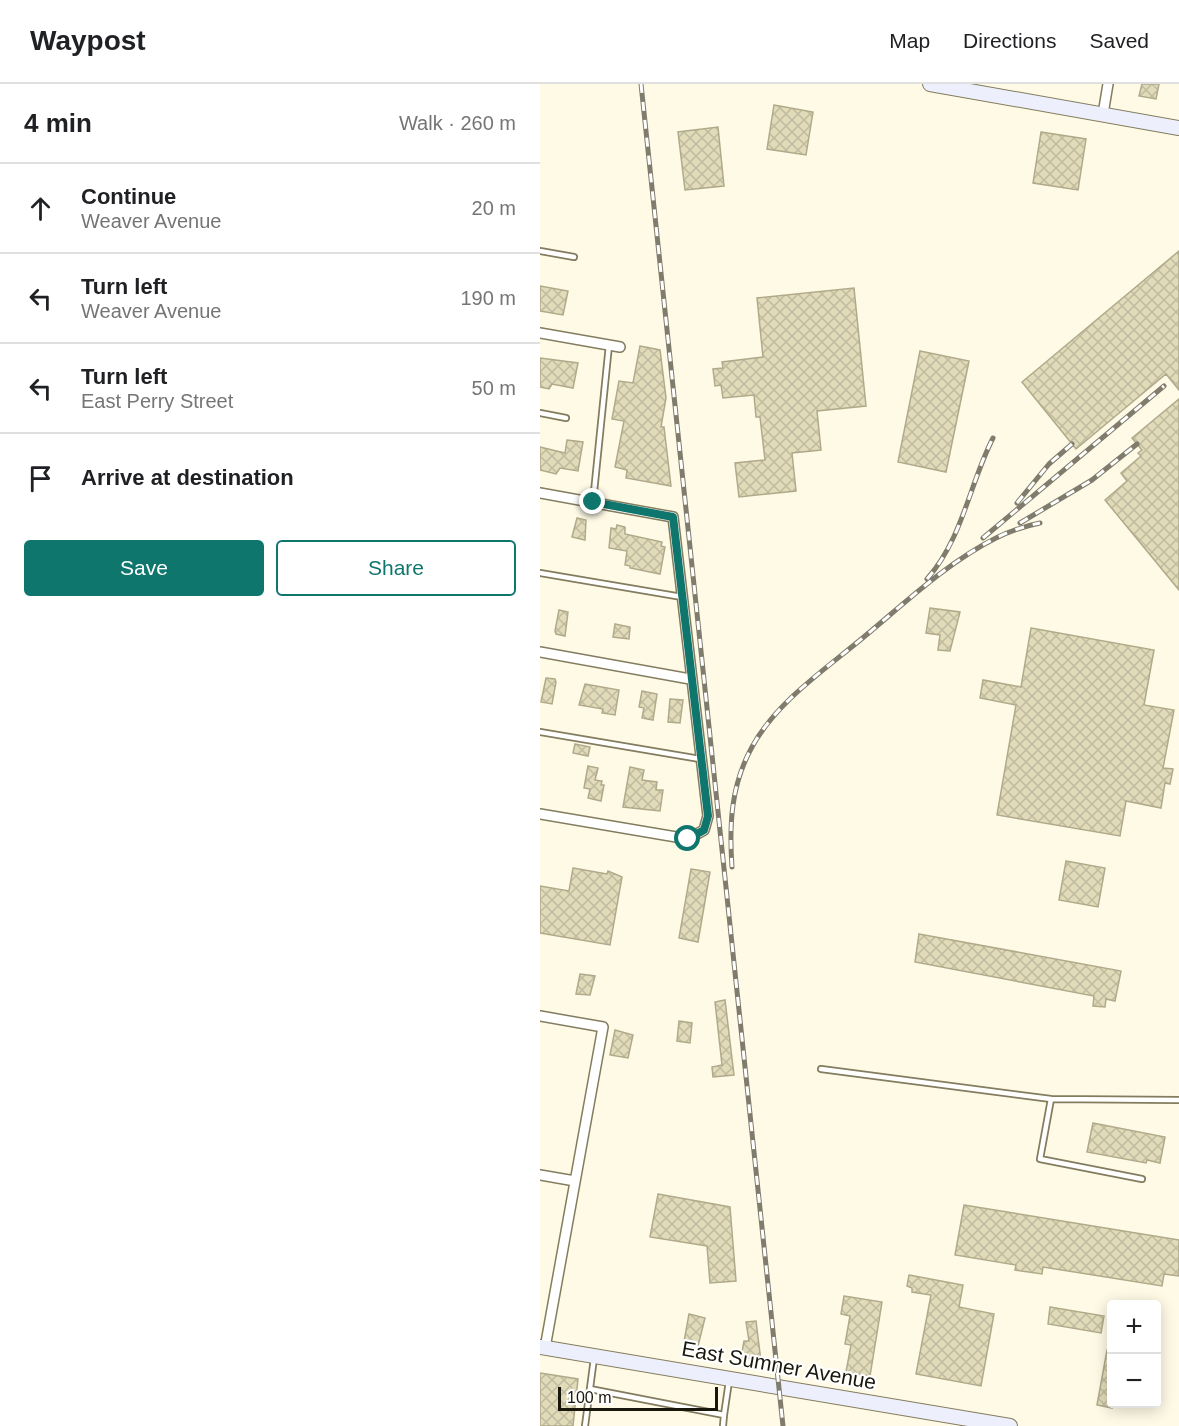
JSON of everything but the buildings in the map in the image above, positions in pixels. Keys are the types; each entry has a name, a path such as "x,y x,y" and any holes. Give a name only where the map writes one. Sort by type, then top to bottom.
{"street":[{"path":"930,84 1179,128"},
{"path":"1103,114 1108,84"},
{"path":"540,333 620,347"},
{"path":"540,493 673,517 690,679 708,816 700,834 682,839 540,814"},
{"path":"540,652 690,679"},
{"path":"540,1016 603,1027 543,1347"},
{"path":"540,1175 575,1181"},
{"name":"East Sumner Avenue","path":"543,1347 1010,1426"}],"lane":[{"path":"540,251 574,256"},
{"path":"593,502 609,345"},
{"path":"540,413 566,418"},
{"path":"540,573 682,597"},
{"path":"540,732 700,759"},
{"path":"821,1069 1051,1099 1179,1100"},
{"path":"1051,1099 1040,1160 1142,1179"},
{"path":"585,1426 595,1356"},
{"path":"723,1426 730,1378"},
{"path":"590,1389 724,1416"}],"railway":[{"path":"641,84 783,1426"},
{"path":"983,538 1164,386"},
{"path":"927,579 939,563 957,529 993,438"},
{"path":"1017,503 1049,464 1072,444"},
{"path":"1020,523 1092,480 1137,444"},
{"path":"732,867 731,820 736,790 745,761 762,730 788,700 912,596 961,559 996,538 1040,523"}],"route":[{"path":"593,502 673,517 690,679 708,816 704,830 688,839"}]}
